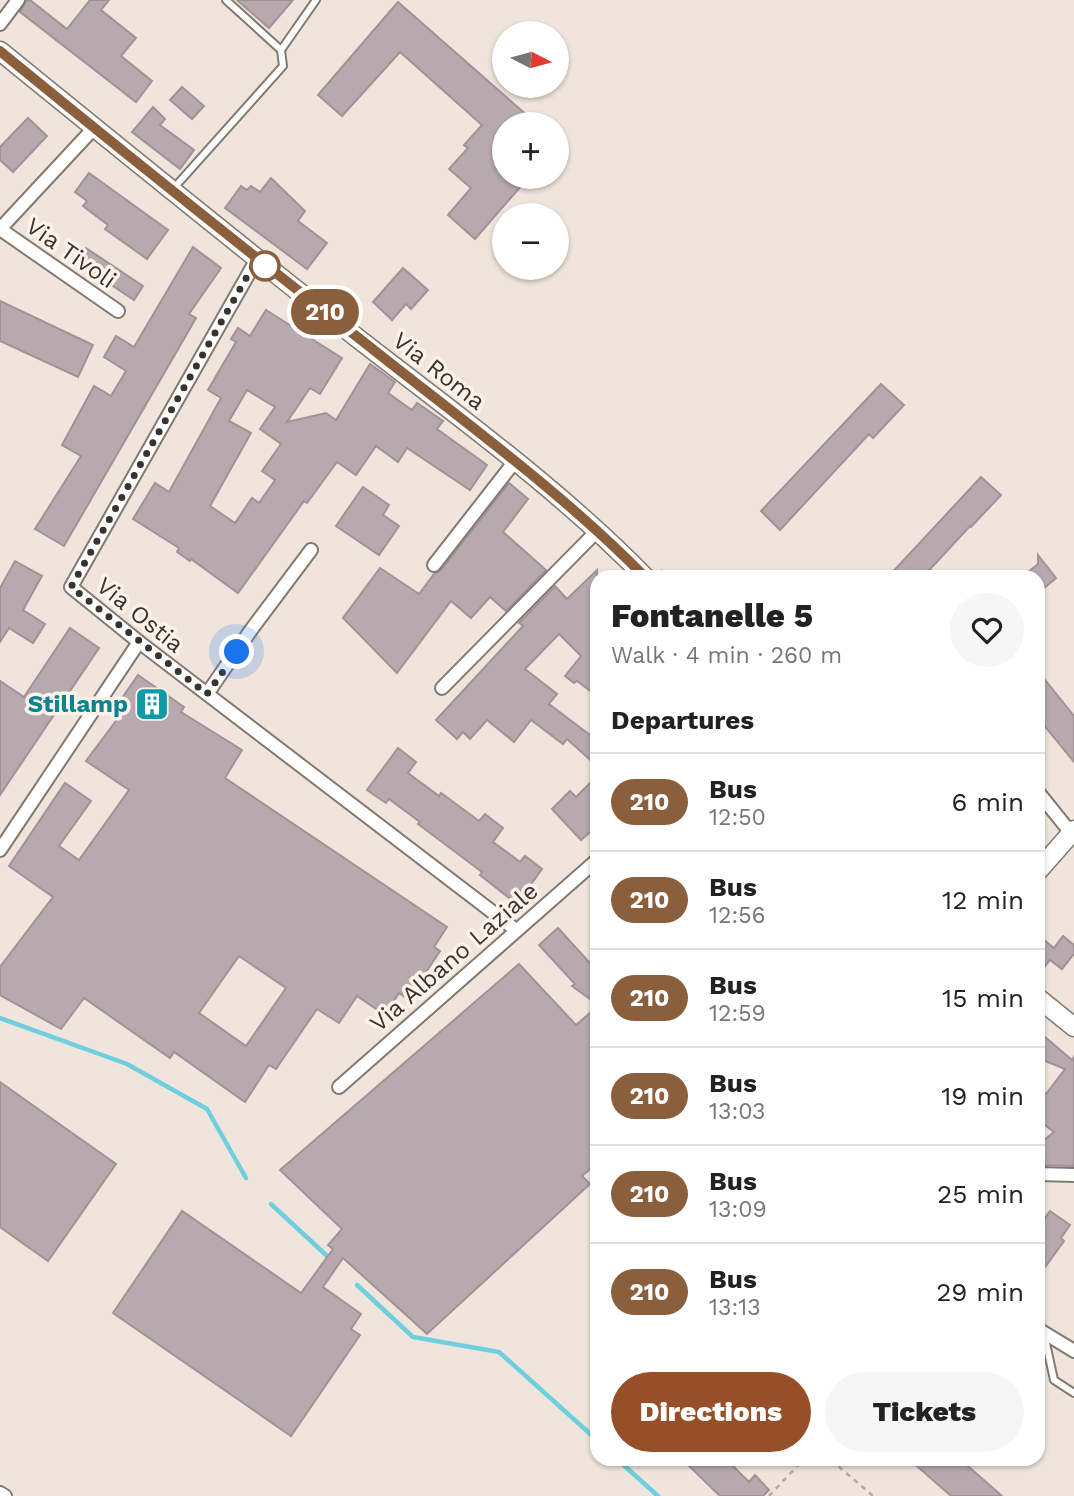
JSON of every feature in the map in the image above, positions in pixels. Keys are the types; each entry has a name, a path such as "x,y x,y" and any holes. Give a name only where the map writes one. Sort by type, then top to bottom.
{"main road":[{"name":"Via Roma","path":"0,51 257,259 515,461 597,531 638,570"},
{"path":"1045,863 1072,831"},
{"path":"1045,1004 1074,1027"}],"street":[{"path":"0,24 18,0"},
{"name":"Via Tivoli","path":"94,128 0,229 118,312"},
{"name":"Via Ostia","path":"257,259 71,587 516,930"},
{"path":"435,565 515,461"},
{"path":"442,688 597,531"},
{"path":"207,694 311,550"},
{"path":"0,850 139,642"},
{"path":"1045,800 1072,831"},
{"name":"Via Albano Laziale","path":"339,1087 590,866"},
{"path":"1045,1174 1074,1175"},
{"path":"1045,1333 1074,1351"},
{"path":"0,1493 5,1496"}],"lane":[{"path":"171,190 283,66 281,50 226,0"},
{"path":"281,50 316,0"},
{"path":"1045,1346 1054,1380 1074,1393"}],"path":[{"path":"769,1496 797,1466"},
{"path":"838,1466 873,1496"}],"building":[{"path":"27,0 67,29 90,0 109,0 101,10 136,38 121,56 152,81 136,102 20,12"},
{"path":"237,0 293,0 269,28"},
{"path":"398,2 492,85 492,98 507,98 523,112 492,112 492,189 519,189 506,203 492,203 492,219 475,239 448,215 471,188 449,169 468,148 464,145 482,125 400,52 342,116 318,95"},
{"path":"182,87 204,106 192,119 170,100"},
{"path":"153,107 165,119 160,125 194,150 180,169 132,132"},
{"path":"28,118 47,136 13,172 0,160 0,147"},
{"path":"89,173 168,230 147,259 105,229 108,225 83,206 87,201 75,192"},
{"path":"271,178 305,211 298,221 327,243 307,269 225,208 241,186 247,190 251,186 260,192"},
{"path":"193,247 221,268 189,314 196,318 64,546 35,529 81,456 62,445 94,386 111,396 126,371 104,357 116,336 134,347"},
{"path":"86,248 143,286 134,300 77,262"},
{"path":"403,268 428,290 411,309 406,304 392,320 373,302"},
{"path":"0,301 93,345 78,377 0,341"},
{"path":"266,310 342,358 320,394 310,388 287,422 326,413 336,420 370,364 395,382 388,393 412,410 417,403 443,421 437,429 487,465 470,490 407,448 398,462 376,446 356,475 337,462 307,503 304,501 238,593 177,552 179,548 133,519 155,483 169,492 221,398 208,390 236,342 231,339 238,328 250,336","holes":["247,390 275,407 260,429 281,444 262,471 275,480 259,503 252,498 235,523 210,506 251,433 229,421"]},
{"path":"881,384 904,405 873,438 869,434 780,530 761,511"},
{"path":"981,477 1001,495 929,570 894,570"},
{"path":"509,483 528,499 503,532 546,570 506,611 490,597 471,618 451,601 397,673 343,618 380,568 419,594"},
{"path":"363,487 389,505 383,515 399,526 379,555 336,526"},
{"path":"1038,555 1056,578 1045,587 1045,570 1031,570 1038,564"},
{"path":"15,561 42,576 23,610 45,624 33,643 9,628 0,642 0,588"},
{"path":"590,577 590,691 565,676 581,656 559,634 525,669 557,694 549,704 590,735 590,760 567,739 563,744 531,720 514,742 487,720 470,739 463,732 457,739 436,720 523,626 519,623 555,586 567,599"},
{"path":"70,628 99,648 0,795 0,681 24,697"},
{"path":"138,675 184,707 181,712 242,750 225,778 447,927 434,947 440,951 408,999 399,993 385,1015 357,996 339,1023 317,1009 276,1069 269,1065 245,1102 174,1052 170,1058 84,998 61,1029 0,995 0,967 53,897 9,866 65,783 91,801 59,846 79,860 129,790 86,761 127,706 120,701","holes":["239,956 286,988 246,1046 199,1013"]},
{"path":"1045,680 1074,716 1074,762 1045,727"},
{"path":"398,748 416,762 408,773 479,821 485,814 503,828 493,842 520,862 525,856 542,869 524,894 520,891 513,901 480,875 482,872 418,824 420,822 389,799 386,803 367,790"},
{"path":"590,783 590,832 581,840 552,809 570,791 576,797"},
{"path":"558,928 590,963 590,999 572,986 575,984 539,945"},
{"path":"1063,936 1074,945 1074,954 1062,969 1050,960 1045,966 1045,941 1054,948"},
{"path":"519,964 576,1025 590,1013 590,1169 582,1176 590,1184 427,1334 343,1258 323,1287 361,1314 351,1329 360,1335 291,1436 113,1313 182,1211 301,1293 333,1249 328,1245 342,1229 280,1170"},
{"path":"1045,1037 1072,1060 1074,1057 1074,1166 1045,1165 1045,1139 1054,1132 1045,1125 1045,1093 1065,1069 1045,1061"},
{"path":"0,1082 116,1164 48,1261 0,1227"},
{"path":"1050,1211 1070,1225 1061,1238 1064,1241 1045,1267 1045,1218"},
{"path":"689,1466 733,1466 749,1482 755,1475 769,1490 763,1496 720,1496"},
{"path":"917,1466 968,1466 1002,1496 951,1496"}],"waterway":[{"path":"0,1018 127,1064 207,1109 246,1178"},
{"path":"271,1204 326,1255"},
{"path":"357,1285 413,1337 499,1352 590,1434"},
{"path":"625,1466 658,1496"}],"bus line":[{"name":"210","path":"0,51 257,259 540,481 638,570"}],"place":[{"name":"Stillamp","path":"152,704"}],"route":[{"path":"237,652 207,694 71,587 257,259 265,266"}]}
